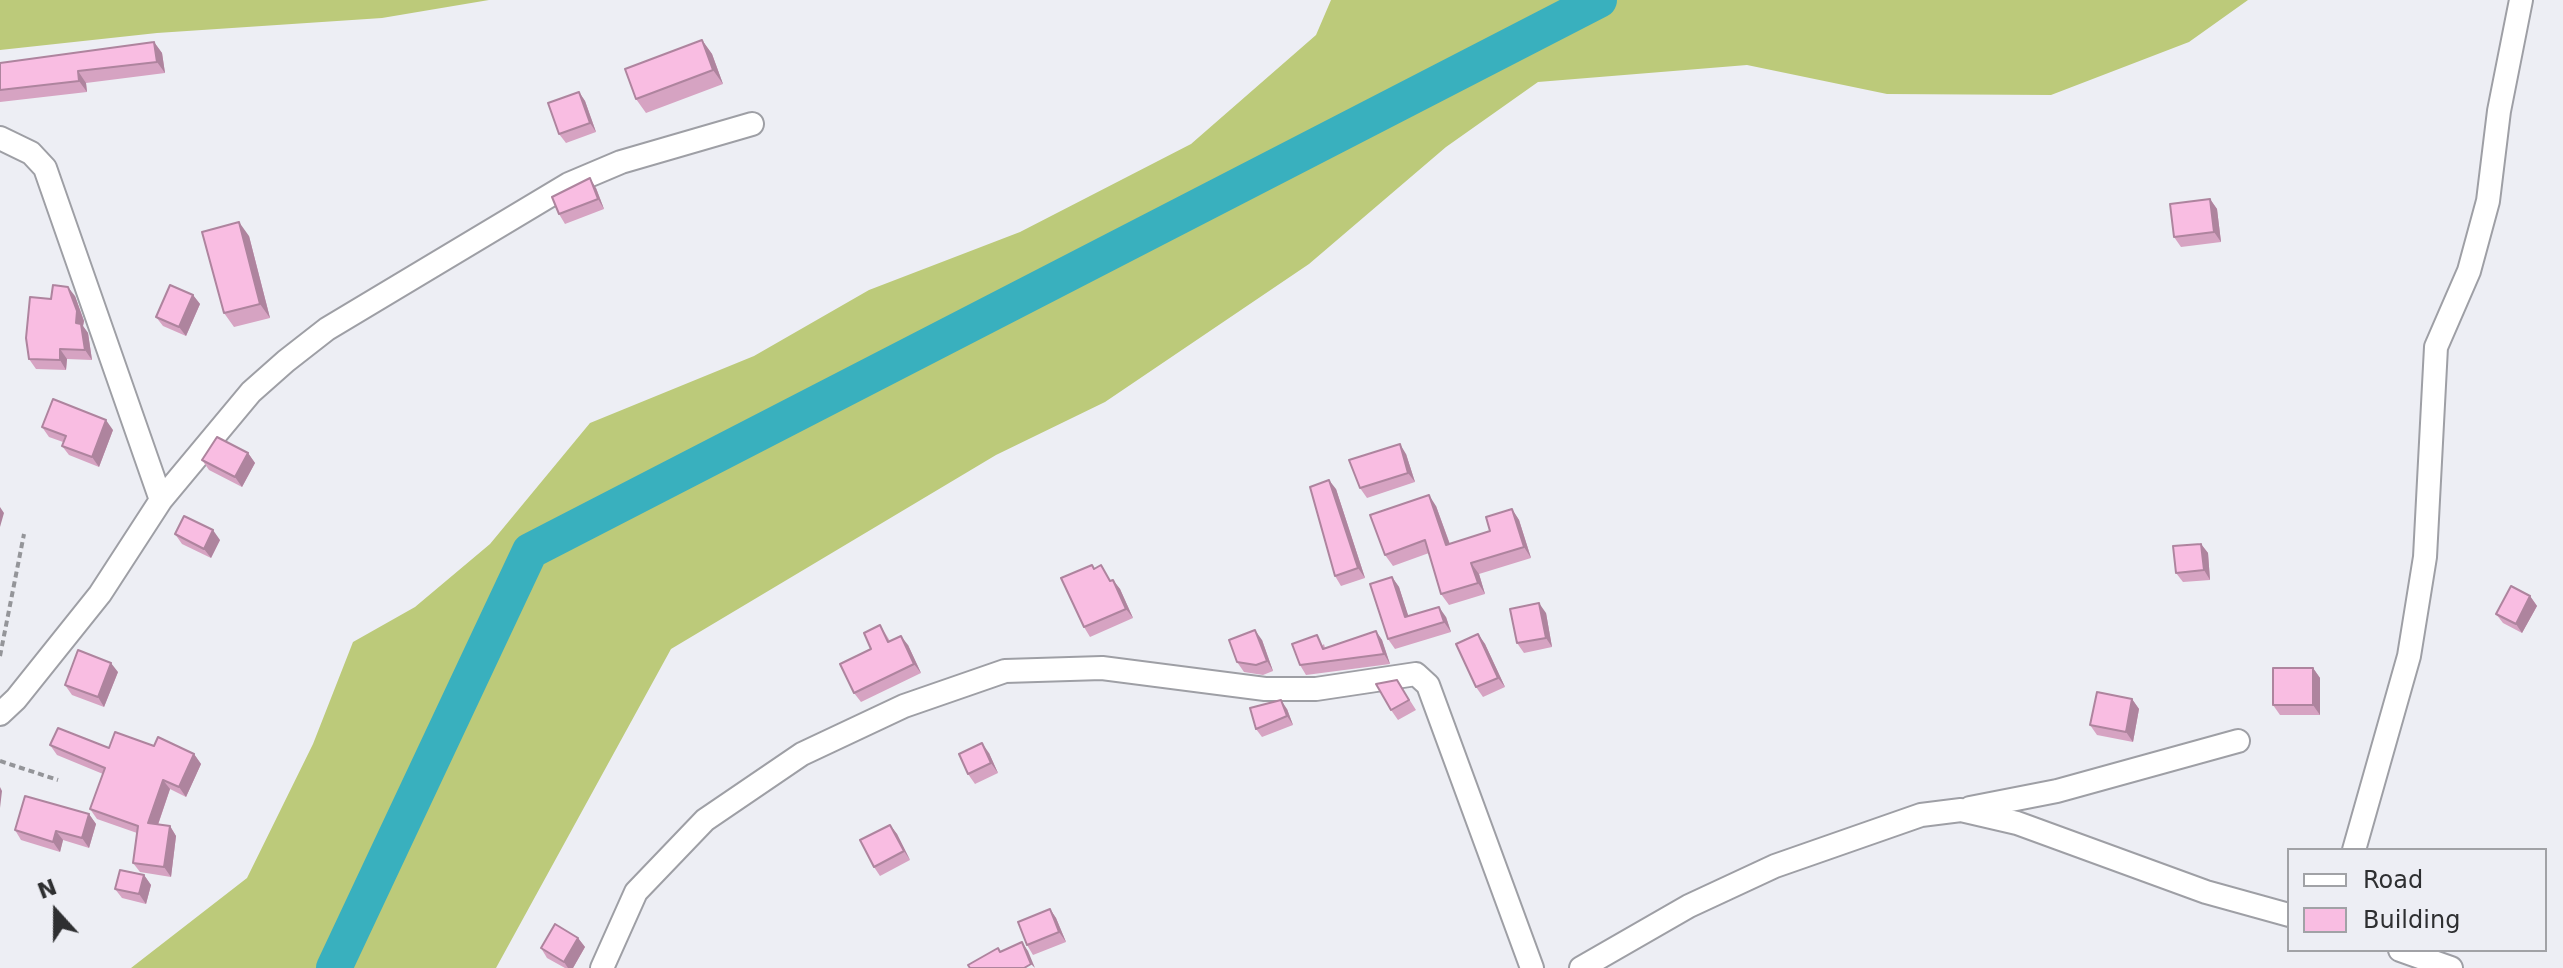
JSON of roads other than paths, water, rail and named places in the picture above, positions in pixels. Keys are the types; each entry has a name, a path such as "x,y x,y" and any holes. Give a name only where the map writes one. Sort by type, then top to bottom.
{"street":[{"path":"2355,848 2409,656 2425,557 2436,347 2469,271 2488,201 2499,111 2521,0"},
{"path":"0,714 16,699 100,594 161,500 251,392 327,329 569,184 621,162 752,124"},
{"path":"0,138 31,153 45,168 161,500"},
{"path":"602,968 636,892 705,820 802,754 904,706 1005,671 1102,668 1265,689 1316,689 1401,673 1416,674 1428,685 1532,968"},
{"path":"1581,968 1689,906 1775,866 1921,815 2057,791 2238,741"},
{"path":"1961,810 2017,823 2206,892 2287,914"},
{"path":"2406,952 2451,968"}],"waterway":[{"path":"334,968 530,551 1599,0"}]}
